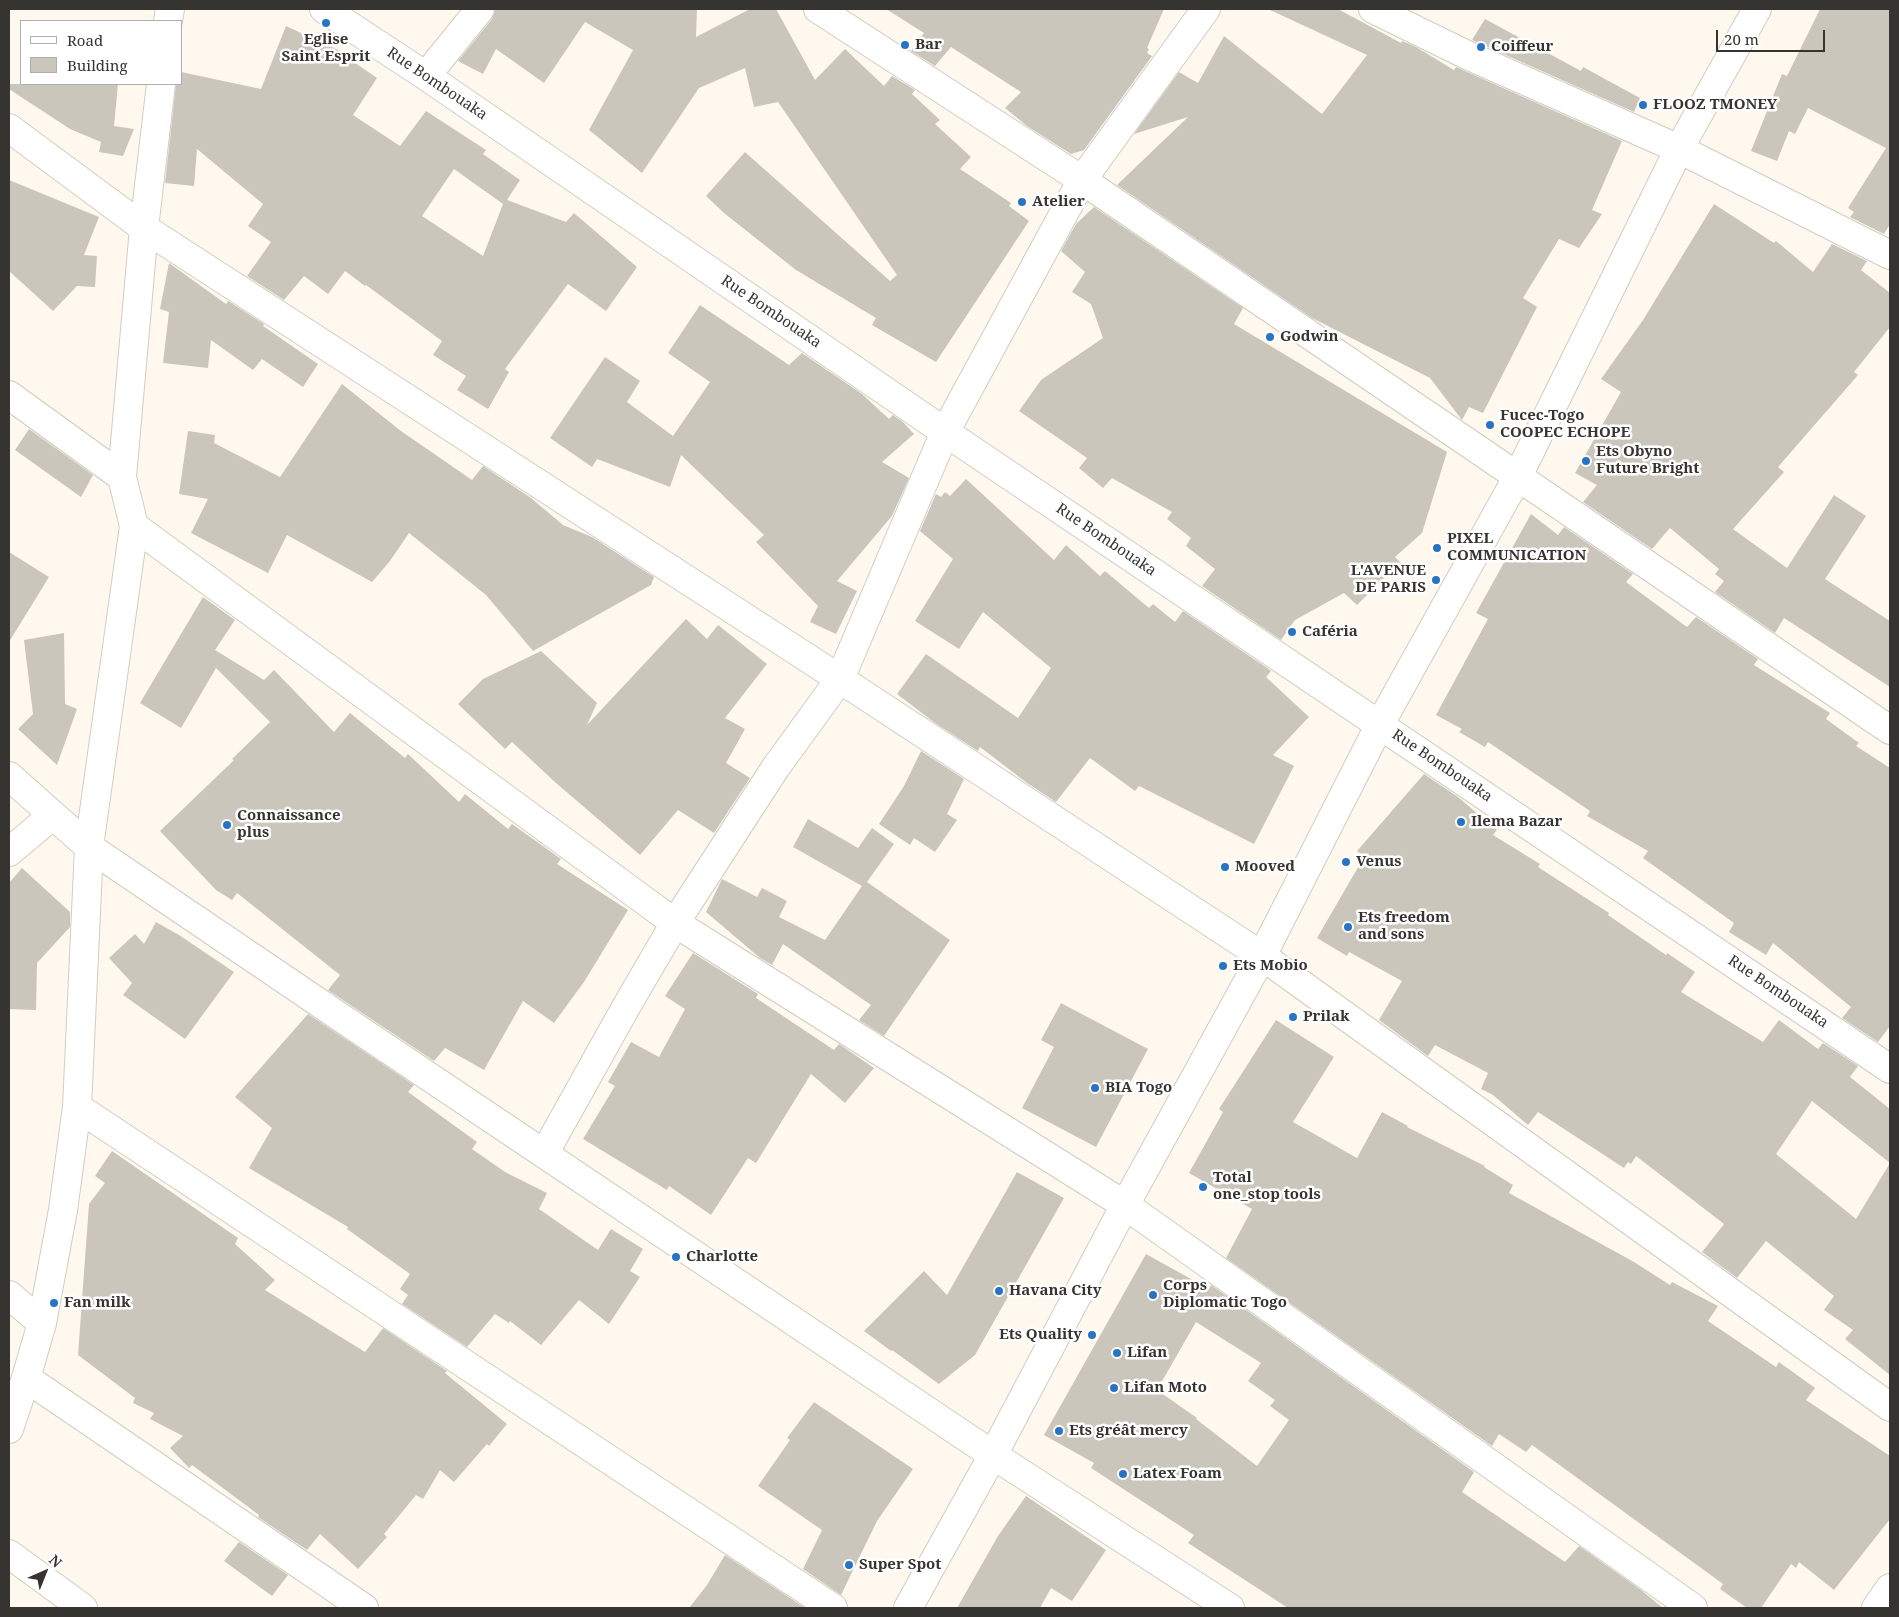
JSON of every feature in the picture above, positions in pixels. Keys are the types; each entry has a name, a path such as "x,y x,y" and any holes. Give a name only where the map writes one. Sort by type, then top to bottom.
{"street":[{"name":"Rue Bombouaka","path":"324,9 426,76 945,432 1890,1069"},
{"path":"426,76 480,9"},
{"path":"818,9 1082,180 1517,478 1890,730"},
{"path":"544,1154 675,923 776,767 840,679 945,432 1082,180 1206,9"},
{"path":"1373,9 1467,55 1679,149 1890,255"},
{"path":"908,1608 993,1455 1125,1205 1262,956 1380,724 1517,478 1679,149 1757,9"},
{"path":"9,1429 42,1323 63,1210 77,1107 89,847 134,526 122,477 144,228 161,85"},
{"path":"9,128 144,228 840,679 1262,956 1890,1406"},
{"path":"9,395 122,477"},
{"path":"134,526 675,923 1125,1205 1693,1608"},
{"path":"9,776 89,847 993,1455 1230,1608"},
{"path":"9,852 53,814"},
{"path":"77,1107 833,1608"},
{"path":"9,1295 42,1323"},
{"path":"26,1378 364,1608"},
{"path":"9,1554 83,1608"},
{"path":"1876,1608 1890,1588"}],"building":[{"path":"495,9 697,9 696,37 750,9 776,9 815,80 845,49 884,86 892,76 915,90 912,94 940,120 935,124 971,157 960,169 1011,203 1009,206 1029,221 936,362 872,325 876,318 796,270 724,213 706,196 745,152 890,281 897,275 778,102 754,107 745,68 699,88 642,173 589,130 633,50 585,22 544,83 496,49 483,74 458,61 492,19"},
{"path":"886,9 1164,9 1147,48 1149,49 1147,53 1152,56 1084,150 1071,154 1027,126 1005,108 1021,92 951,47 935,66 911,51 924,33"},
{"path":"1268,9 1338,9 1401,43 1402,41 1416,47 1454,70 1456,67 1622,141 1592,210 1602,214 1579,248 1559,239 1523,298 1537,307 1483,413 1469,407 1462,420 1430,378 1312,318 1117,185 1188,117 1134,134 1179,72 1198,83 1224,36 1322,114 1367,55"},
{"path":"1820,9 1890,9 1890,224 1884,234 1850,217 1854,212 1848,208 1886,148 1808,108 1795,134 1789,131 1777,161 1751,151 1782,74 1787,76"},
{"path":"1485,19 1581,71 1583,67 1640,98 1634,112 1472,40"},
{"path":"286,26 349,55 348,58 377,78 353,115 400,146 426,111 486,150 483,154 520,180 507,200 566,222 574,213 637,267 606,311 568,284 505,369 509,372 488,409 457,390 466,376 433,355 442,341 345,271 328,294 304,276 284,300 247,276 271,242 248,226 263,204 197,149 194,186 165,183 176,85 182,85 182,72 261,89","holes":["454,169 503,204 483,256 422,216"]},
{"path":"9,84 118,85 114,126 134,129 123,156 99,152 101,142 70,129 9,89"},
{"path":"9,180 99,217 84,255 97,256 95,287 77,286 53,311 9,271"},
{"path":"1714,204 1774,243 1776,241 1813,272 1832,244 1867,261 1861,270 1890,293 1890,327 1854,372 1858,375 1778,467 1784,472 1733,529 1787,568 1834,495 1866,516 1825,579 1890,621 1890,687 1784,618 1775,633 1715,592 1724,581 1715,574 1719,569 1670,528 1652,549 1583,502 1597,485 1575,473 1621,392 1601,379 1643,320"},
{"path":"1094,207 1243,308 1234,324 1447,452 1422,533 1395,557 1400,562 1357,605 1344,593 1295,620 1281,640 1202,586 1215,569 1186,546 1191,538 1167,519 1172,512 1112,478 1103,488 1079,468 1087,458 1019,411 1041,380 1103,338 1091,304 1072,292 1085,272 1061,251 1076,224"},
{"path":"169,263 226,304 228,301 264,324 263,326 318,364 303,387 262,359 253,370 211,340 208,368 163,363 169,312 160,309"},
{"path":"700,305 789,365 802,353 862,394 889,419 893,415 903,422 914,434 882,462 909,478 892,516 837,581 857,591 836,634 810,622 818,606 756,542 764,535 681,455 670,487 597,459 592,467 550,438 605,357 640,381 627,402 673,436 710,382 668,353"},
{"path":"342,384 401,431 472,480 483,466 531,498 563,525 592,537 654,577 651,585 533,651 486,595 409,533 390,561 372,582 287,535 268,573 191,533 208,499 179,494 188,431 215,435 214,443 280,477"},
{"path":"29,429 93,475 81,497 15,450"},
{"path":"966,479 1054,560 1066,545 1100,576 1105,571 1149,608 1153,604 1175,622 1183,611 1271,671 1266,677 1309,717 1273,755 1294,766 1254,844 1139,786 1135,791 1090,758 1056,802 1027,783 980,747 978,751 935,723 897,694 926,654 1018,718 1051,668 983,612 959,649 915,621 953,559 920,531 936,494 941,497 945,492 950,496"},
{"path":"1531,514 1558,535 1564,527 1633,574 1626,582 1687,627 1696,617 1758,659 1754,665 1830,713 1826,719 1859,743 1856,746 1890,768 1890,1026 1878,1042 1842,1018 1851,1007 1773,943 1766,955 1729,932 1734,923 1643,858 1648,851 1587,816 1590,811 1488,742 1485,747 1459,732 1462,729 1436,715 1488,619 1476,613"},
{"path":"9,552 49,577 9,642"},
{"path":"203,597 235,620 215,650 264,680 274,670 334,732 350,713 405,758 408,754 459,802 465,794 508,829 512,824 561,859 557,864 628,910 584,982 554,1023 523,1001 484,1070 445,1048 434,1061 328,990 340,975 237,893 232,900 216,890 160,831 234,760 232,759 270,722 216,668 181,728 140,703"},
{"path":"686,619 707,639 718,625 767,664 725,718 745,729 726,763 750,778 714,833 678,810 640,855 556,783 512,742 505,749 458,704 483,679 541,651 597,703 587,725"},
{"path":"64,633 65,704 77,709 57,765 18,729 33,714 24,640"},
{"path":"921,751 964,779 947,814 957,820 935,852 914,838 910,845 879,824 904,786"},
{"path":"1424,774 1458,797 1497,830 1493,835 1540,864 1538,867 1609,913 1608,915 1666,955 1667,953 1695,972 1681,992 1763,1042 1779,1020 1818,1049 1823,1043 1858,1066 1850,1077 1890,1109 1890,1163 1890,1375 1845,1339 1853,1330 1824,1310 1834,1296 1766,1241 1737,1278 1702,1252 1724,1224 1636,1156 1631,1164 1628,1162 1624,1168 1538,1112 1528,1125 1493,1095 1481,1089 1488,1073 1435,1045 1428,1056 1379,1020 1402,981 1349,952 1347,956 1317,938 1364,857 1357,851","holes":["1812,1101 1890,1163 1856,1219 1776,1154"]},
{"path":"808,819 858,848 872,828 894,844 867,882 950,940 884,1036 859,1020 871,1005 783,944 772,965 760,958 706,912 722,879 757,897 762,888 787,901 779,917 825,940 862,886 793,847"},
{"path":"22,868 70,912 70,927 37,963 36,1010 9,1009 9,883"},
{"path":"156,922 234,972 185,1039 123,995 132,983 109,958 135,934 144,944"},
{"path":"693,953 758,994 756,998 834,1050 839,1044 874,1068 845,1103 811,1074 756,1163 748,1158 711,1215 669,1186 667,1190 583,1139 615,1086 608,1082 631,1042 659,1057 685,1009 665,996"},
{"path":"1061,1003 1148,1049 1096,1147 1022,1108 1054,1047 1041,1040"},
{"path":"308,1014 414,1085 408,1092 477,1142 472,1149 505,1172 547,1193 539,1209 598,1250 611,1229 643,1249 630,1271 640,1277 609,1324 579,1300 541,1345 510,1321 509,1323 495,1314 467,1347 402,1304 408,1295 400,1289 410,1274 347,1229 348,1227 249,1168 272,1128 235,1097"},
{"path":"1276,1020 1334,1057 1293,1122 1357,1158 1382,1112 1407,1127 1485,1166 1513,1185 1509,1193 1634,1262 1670,1285 1672,1282 1718,1306 1708,1321 1776,1367 1779,1362 1815,1388 1806,1400 1890,1456 1890,1519 1834,1590 1799,1562 1796,1568 1791,1564 1761,1608 1747,1608 1720,1589 1723,1584 1532,1445 1526,1452 1499,1434 1492,1446 1226,1258 1252,1209 1189,1173 1223,1112 1219,1109"},
{"path":"112,1151 238,1238 235,1244 275,1280 265,1290 365,1352 383,1328 447,1371 445,1373 507,1424 489,1446 487,1444 454,1482 440,1470 423,1499 416,1495 384,1534 387,1537 358,1569 320,1534 307,1550 258,1517 259,1515 192,1465 189,1468 170,1448 183,1436 150,1419 154,1413 133,1403 135,1398 78,1355 89,1204 105,1183 95,1176"},
{"path":"1017,1172 1064,1198 975,1355 939,1384 864,1331 924,1271 947,1295"},
{"path":"1146,1254 1209,1289 1211,1285 1474,1472 1462,1492 1565,1562 1579,1546 1663,1608 1288,1608 1188,1543 1194,1535 1091,1468 1094,1463 1044,1435","holes":["1196,1322 1261,1363 1248,1381 1275,1400 1270,1406 1289,1420 1257,1466 1197,1418 1157,1390"]},
{"path":"814,1402 913,1469 877,1521 841,1595 803,1569 822,1530 758,1486 790,1440 787,1438"},
{"path":"1026,1496 1106,1550 1072,1601 1051,1588 1040,1608 957,1608 998,1536"},
{"path":"239,1542 288,1575 272,1596 224,1561"},
{"path":"725,1555 805,1608 689,1608 707,1585"}],"place":[{"name":"Eglise Saint Esprit","path":"326,23"},
{"name":"Bar","path":"905,45"},
{"name":"Coiffeur","path":"1481,47"},
{"name":"FLOOZ TMONEY","path":"1643,105"},
{"name":"Atelier","path":"1022,202"},
{"name":"Godwin","path":"1270,337"},
{"name":"Fucec-Togo COOPEC ECHOPE","path":"1490,425"},
{"name":"Ets Obyno Future Bright","path":"1586,461"},
{"name":"PIXEL COMMUNICATION","path":"1437,548"},
{"name":"L'AVENUE DE PARIS","path":"1436,580"},
{"name":"Caféria","path":"1292,632"},
{"name":"Ilema Bazar","path":"1461,822"},
{"name":"Connaissance plus","path":"227,825"},
{"name":"Venus","path":"1346,862"},
{"name":"Mooved","path":"1225,867"},
{"name":"Ets freedom and sons","path":"1348,927"},
{"name":"Ets Mobio","path":"1223,966"},
{"name":"Prilak","path":"1293,1017"},
{"name":"BIA Togo","path":"1095,1088"},
{"name":"Total one_stop tools","path":"1203,1187"},
{"name":"Charlotte","path":"676,1257"},
{"name":"Havana City","path":"999,1291"},
{"name":"Corps Diplomatic Togo","path":"1153,1295"},
{"name":"Fan milk","path":"54,1303"},
{"name":"Ets Quality","path":"1092,1335"},
{"name":"Lifan","path":"1117,1353"},
{"name":"Lifan Moto","path":"1114,1388"},
{"name":"Ets gréât mercy","path":"1059,1431"},
{"name":"Latex Foam","path":"1123,1474"},
{"name":"Super Spot","path":"849,1565"}]}
